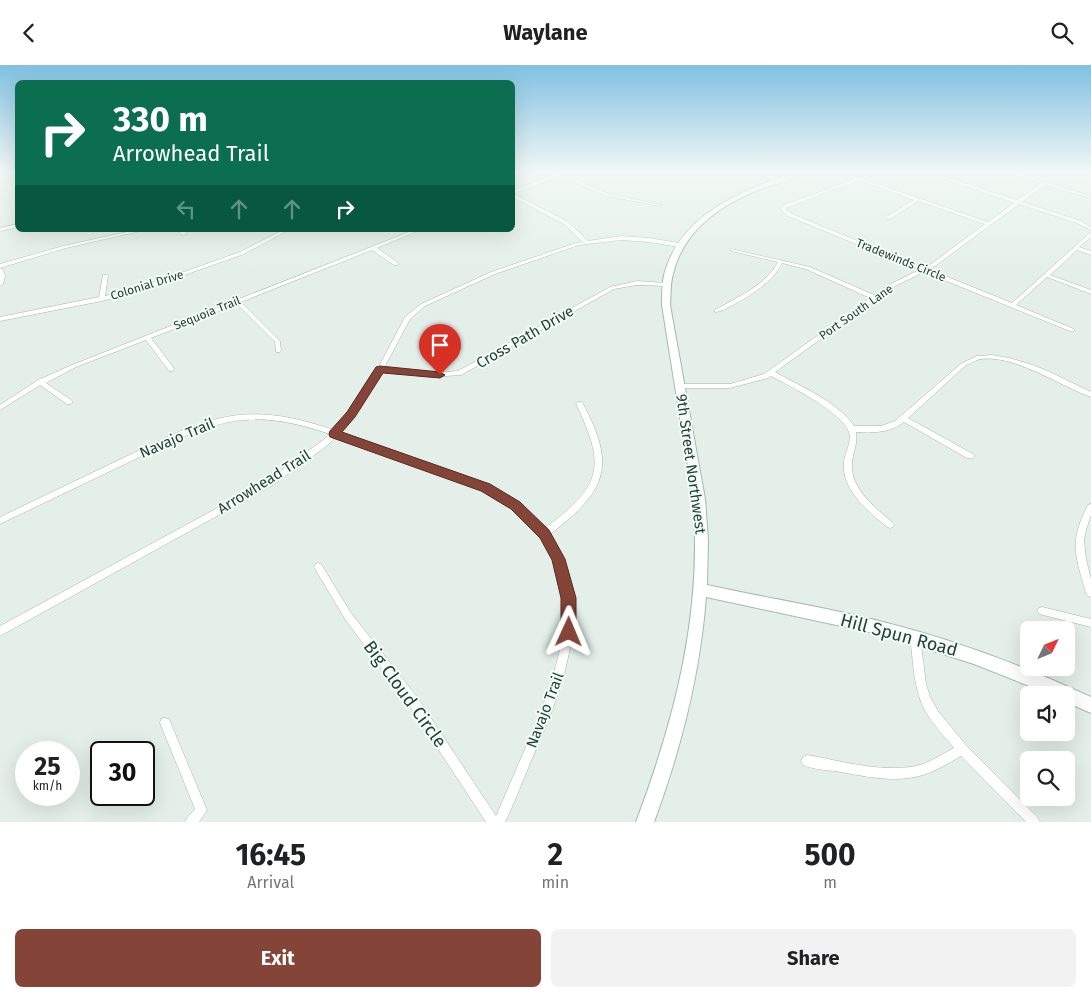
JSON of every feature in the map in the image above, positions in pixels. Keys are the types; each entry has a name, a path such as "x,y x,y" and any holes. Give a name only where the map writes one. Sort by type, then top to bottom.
{"street":[{"path":"539,208 559,219 586,242"},
{"name":"9th Street Northwest","path":"645,822 663,773 684,695 697,629 702,531 699,499 666,305 666,285 670,267 679,245 697,223 716,208"},
{"path":"888,218 904,208"},
{"path":"943,208 989,224"},
{"name":"Port South Lane","path":"680,386 730,386 752,381 771,373 898,282 933,265 1011,208"},
{"path":"1035,208 1079,222 1091,229"},
{"path":"775,210 784,210"},
{"name":"Tradewinds Circle","path":"784,210 790,215 1072,330"},
{"path":"0,230 15,226"},
{"path":"0,284 2,276 0,268 65,247 135,232"},
{"name":"Colonial Drive","path":"0,319 102,299 143,288 251,249 283,232"},
{"name":"Sequoia Trail","path":"0,408 40,382 147,337 413,232"},
{"path":"1012,306 1091,234"},
{"name":"Arrowhead Trail","path":"0,631 270,483 306,458 334,434 351,415 380,370 407,318 423,305 493,273 586,242 614,238 679,245"},
{"path":"373,248 396,264"},
{"path":"1076,248 1091,253"},
{"path":"733,250 815,271 875,298"},
{"path":"717,311 769,279 777,271 781,261"},
{"path":"1046,275 1091,292"},
{"path":"102,299 105,276"},
{"name":"Cross Path Drive","path":"380,370 430,375 459,373 607,290 621,285 637,283 666,285"},
{"path":"237,301 278,342 278,351"},
{"path":"147,337 171,369"},
{"path":"852,429 894,426 964,364 977,358 995,357 1018,363 1091,395"},
{"path":"771,373 842,416 852,429 853,445 847,466 850,479 868,504 890,525"},
{"path":"40,382 69,402"},
{"path":"544,534 564,520 582,503 597,477 600,465 600,451 595,434 580,404"},
{"name":"Navajo Trail","path":"2,518 187,431 218,421 243,416 271,416 334,434 485,488 515,505 544,534 558,559 566,582 570,618 567,649 552,700 499,822"},
{"path":"904,419 970,456"},
{"path":"1091,507 1079,537 1080,554 1091,593"},
{"name":"Big Cloud Circle","path":"318,567 348,616 413,701 493,822"},
{"name":"Hill Spun Road","path":"699,589 851,621 915,637 1000,666 1091,705"},
{"path":"1042,611 1091,623"},
{"path":"915,637 920,684 925,699 934,715 962,749 1034,822"},
{"path":"165,723 201,810 191,822"},
{"path":"807,761 896,773 917,771 932,766 962,749"}],"route":[{"path":"440,375 380,370 351,415 334,434 485,488 515,505 544,534 558,559 566,582 570,618 569,632"}]}
